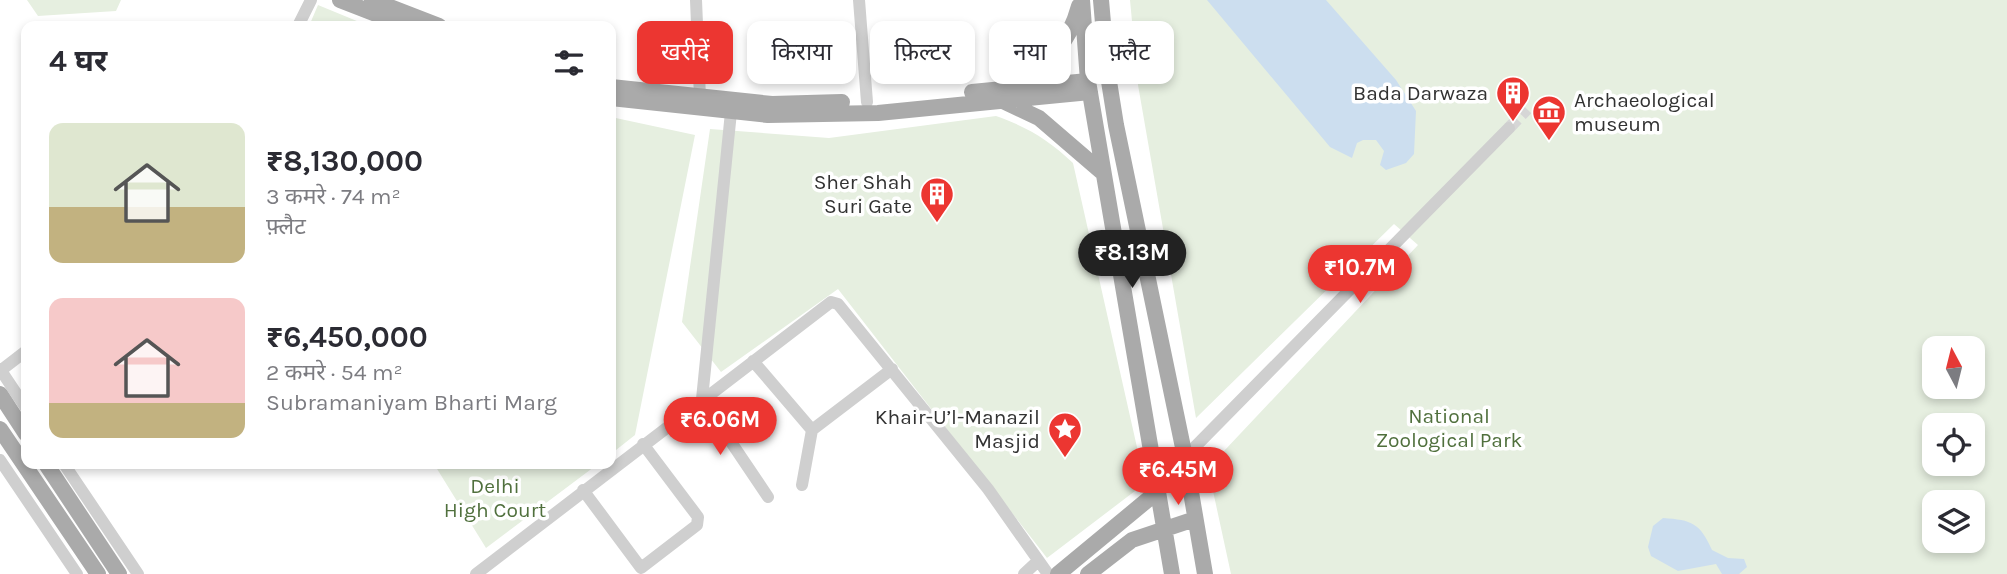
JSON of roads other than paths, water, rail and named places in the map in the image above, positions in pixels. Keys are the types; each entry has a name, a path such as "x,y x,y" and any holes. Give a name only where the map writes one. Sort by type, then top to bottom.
{"main road":[{"path":"340,0 394,21"},
{"path":"372,0 426,21"},
{"path":"986,90 1026,78 1050,60 1069,35 1081,0"},
{"path":"1081,0 1089,86 1172,574"},
{"path":"1101,0 1107,69 1116,125 1185,457 1205,574"},
{"path":"616,99 768,115 878,113 1001,100 1089,86"},
{"path":"616,87 772,104 867,102 986,90 1065,89"},
{"path":"1001,100 1039,118 1103,173"},
{"path":"0,394 21,426"},
{"path":"0,429 21,460"},
{"path":"27,469 99,574"},
{"path":"49,469 119,574"},
{"path":"1058,574 1157,492 1189,487"},
{"path":"1088,574 1132,540 1163,527 1195,519"}],"street":[{"path":"300,21 311,0"},
{"path":"696,0 700,97"},
{"path":"859,0 867,102"},
{"path":"732,112 702,399 768,497"},
{"path":"1185,457 1509,128"},
{"path":"616,465 831,302 838,304 988,489 1048,574"},
{"path":"21,355 0,370 21,401"},
{"path":"753,361 811,430"},
{"path":"802,485 811,430 892,369"},
{"path":"583,490 641,571 697,525 698,517 643,444"},
{"path":"0,460 77,574"},
{"path":"67,469 138,574"},
{"path":"475,574 610,469"},
{"path":"1024,574 1038,561"}],"water":[{"path":"1207,0 1326,0 1396,80 1416,111 1414,154 1406,163 1386,170 1380,165 1384,151 1376,140 1357,143 1352,158 1330,147"},
{"path":"1663,518 1694,525 1712,550 1728,558 1744,559 1747,567 1739,574 1722,574 1716,564 1678,571 1651,556 1648,547 1653,526"}],"tunnel":[{"path":"1509,128 1527,109"}],"place":[{"name":"Bada Darwaza","path":"1513,123"},
{"name":"Archaeological museum","path":"1549,142"},
{"name":"Sher Shah Suri Gate","path":"937,224"},
{"name":"Khair-U’l-Manazil Masjid","path":"1065,459"}],"park label":[{"name":"National Zoological Park","path":"1449,428"},
{"name":"Delhi High Court","path":"495,498"}]}
